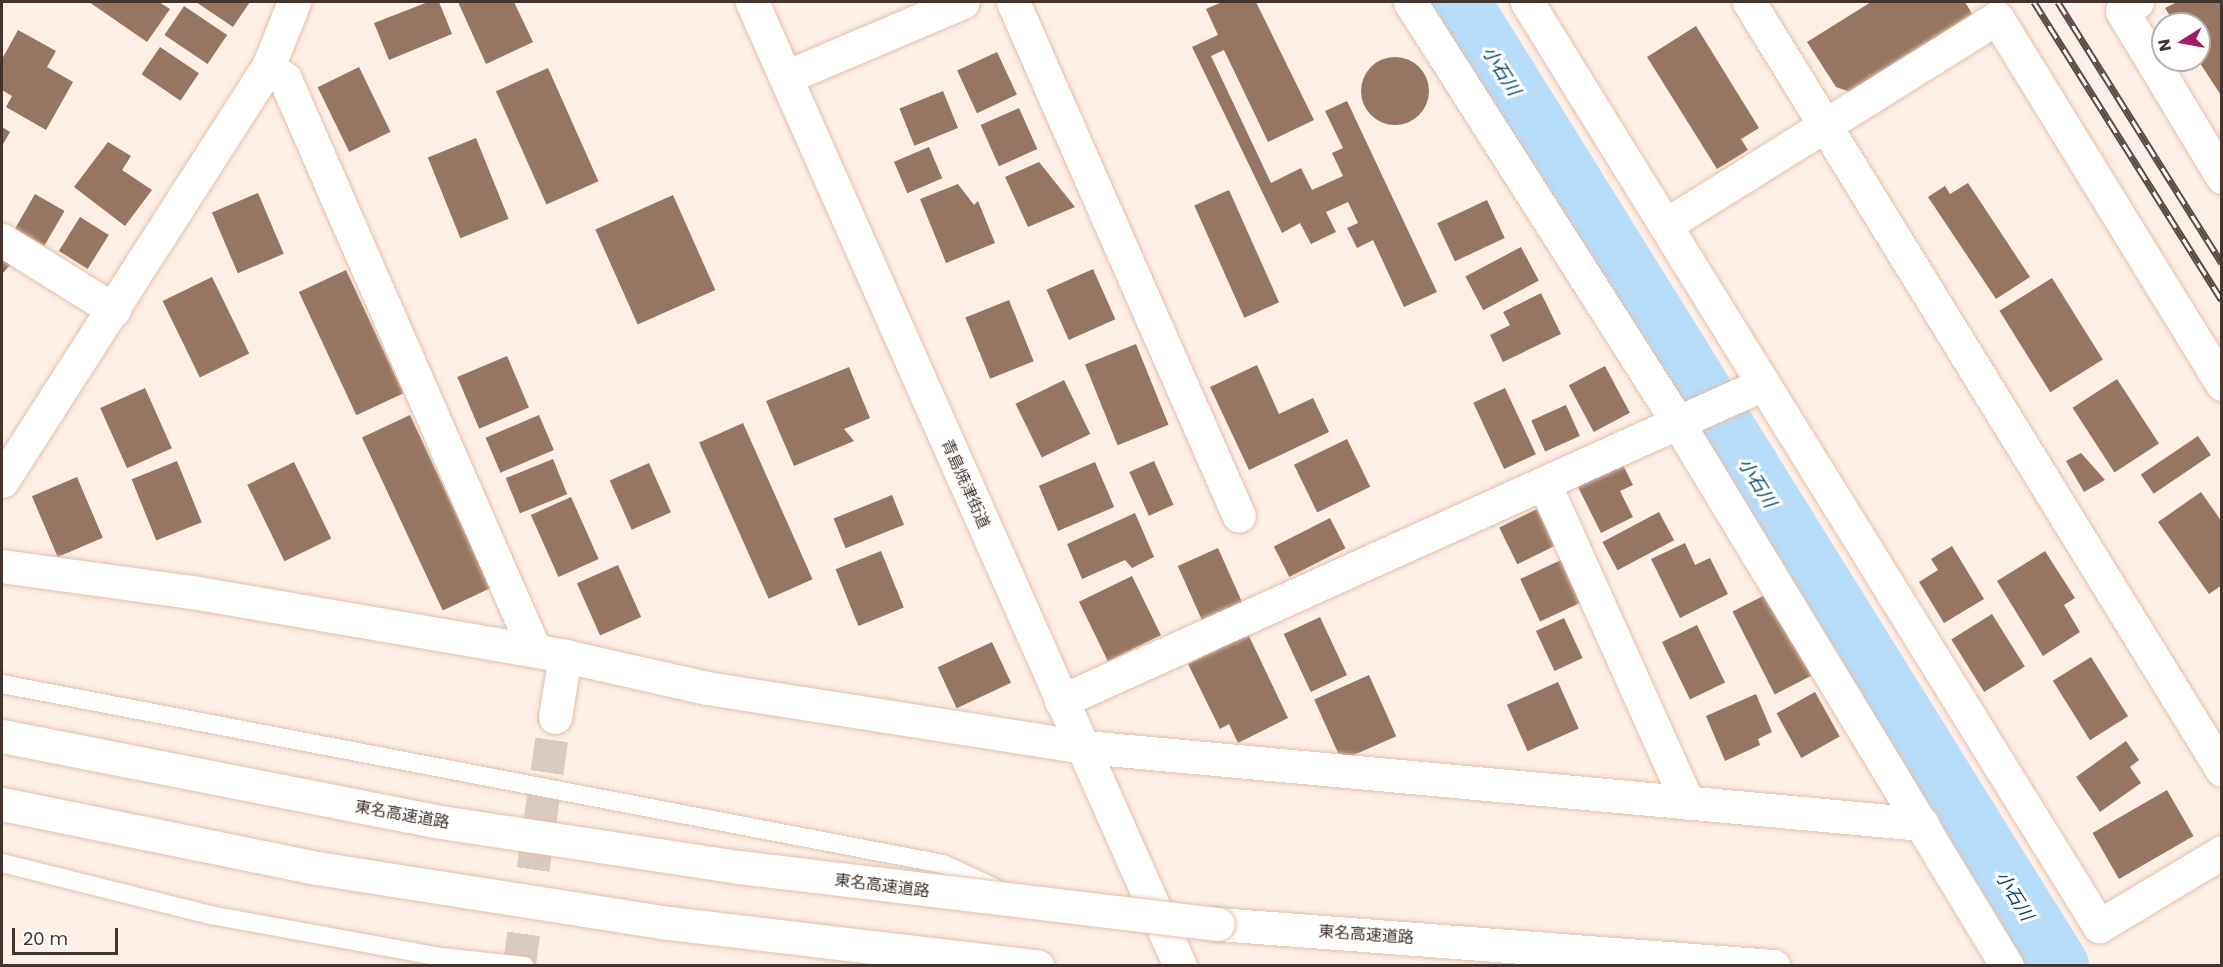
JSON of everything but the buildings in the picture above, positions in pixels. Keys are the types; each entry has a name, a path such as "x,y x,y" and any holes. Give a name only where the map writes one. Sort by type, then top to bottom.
{"main road":[{"path":"2,481 268,67 294,2"},
{"name":"青島焼津街道","path":"752,2 1061,701 1085,747 1180,966"},
{"path":"786,78 963,2"},
{"path":"1013,2 1239,516"},
{"path":"1410,2 1678,423 2007,966"},
{"path":"1527,2 1666,224 1761,385 2099,926 2222,852"},
{"path":"1749,2 2222,770"},
{"path":"2137,2 2122,11 2222,177"},
{"path":"1666,224 1997,18 2222,384"},
{"path":"268,67 285,79 550,653 555,717"},
{"path":"2,240 114,310"},
{"path":"1061,701 1761,385"},
{"path":"1544,483 1688,803"},
{"path":"2,566 192,592 550,653 706,688 1085,747 1922,824"},
{"name":"東名高速道路","path":"2,736 434,821 1032,906 1218,924 1773,966"},
{"path":"2,804 317,868 658,921 1037,966"}],"lane":[{"path":"2,684 943,864 1032,906"},
{"path":"2,863 210,915 441,957 525,966"}],"waterway":[{"name":"小石川","path":"1458,2 2057,966"}],"tunnel":[{"path":"519,966 555,717"}],"railway":[{"path":"2034,2 2222,300"},
{"path":"2058,2 2222,263"}]}
